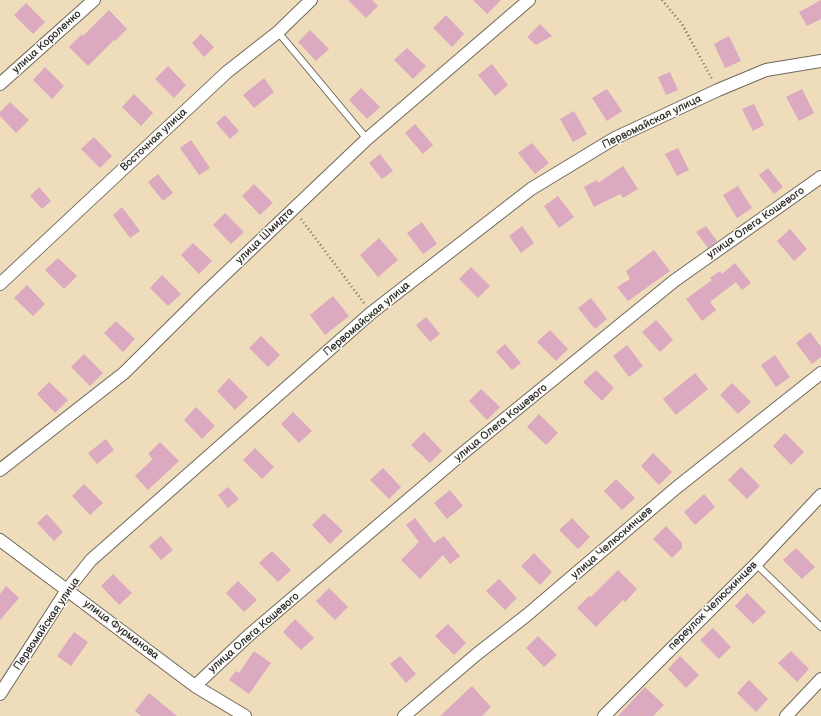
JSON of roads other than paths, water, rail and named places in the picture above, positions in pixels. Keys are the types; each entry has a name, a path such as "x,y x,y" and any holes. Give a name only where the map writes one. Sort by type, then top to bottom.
{"street":[{"name":"улица Короленко","path":"0,84 94,0"},
{"name":"Восточная улица","path":"0,284 226,72 278,32 311,0"},
{"name":"улица Шмидта","path":"0,470 124,373 204,294 367,139 529,0"},
{"name":"Первомайская улица","path":"0,694 67,590 91,560 371,313 531,189 615,138 718,90 766,70 821,61"},
{"name":"улица Олега Кошевого","path":"195,686 248,636 463,453 674,281 821,177"},
{"name":"улица Челюскинцев","path":"404,716 476,654 527,615 676,488 821,373"},
{"name":"переулок Челюскинцев","path":"604,716 756,564 821,495"},
{"name":"улица Фурманова","path":"0,540 195,686 245,716"},
{"path":"786,716 821,679"}],"lane":[{"path":"278,32 367,139"},
{"path":"756,564 821,627"}]}
